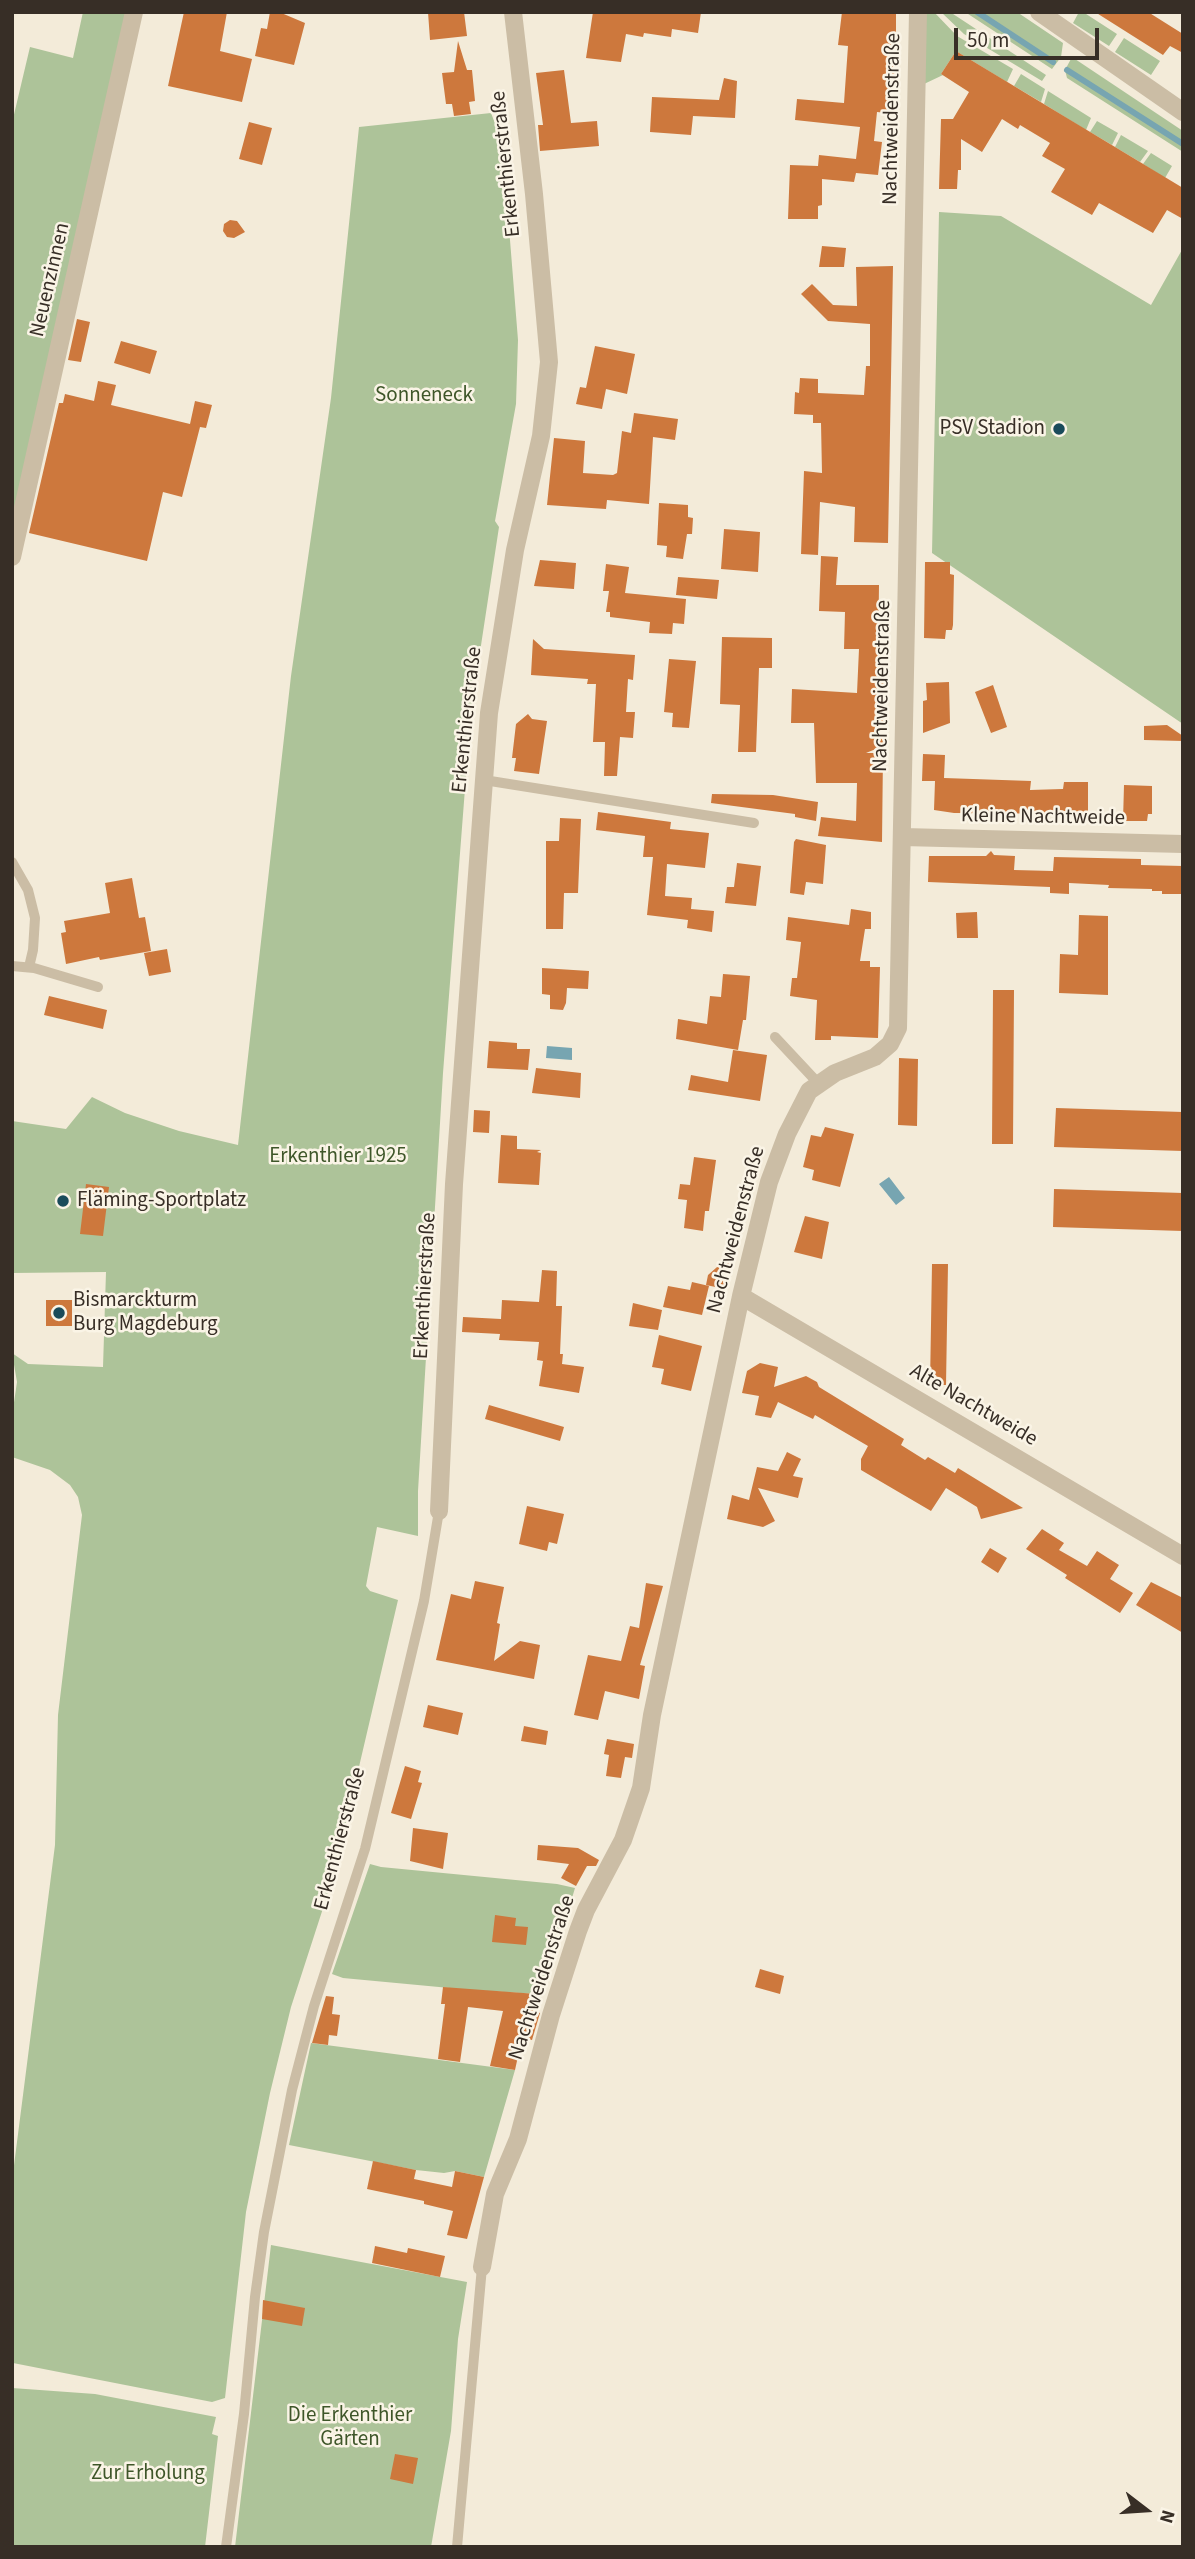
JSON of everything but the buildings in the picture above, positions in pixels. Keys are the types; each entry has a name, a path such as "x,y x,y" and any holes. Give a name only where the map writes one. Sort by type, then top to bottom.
{"street":[{"name":"Neuenzinnen","path":"12,557 134,12"},
{"name":"Erkenthierstraße","path":"439,1511 453,1197 484,780 495,668 515,550 541,436 549,362 534,194 513,12"},
{"name":"Nachtweidenstraße","path":"482,2267 495,2194 521,2130 551,2015 578,1931 586,1910 623,1840 641,1787 652,1715 741,1296 769,1182 779,1153 809,1091 835,1073 875,1057 890,1044 898,1028 918,12"},
{"path":"1039,12 1183,112"},
{"name":"Kleine Nachtweide","path":"902,837 1183,844"},
{"name":"Alte Nachtweide","path":"741,1296 1183,1556"}],"lane":[{"path":"484,780 754,823"},
{"path":"12,862 27,890 35,918 29,967"},
{"path":"12,966 29,967 98,987"},
{"path":"775,1037 818,1083"},
{"name":"Erkenthierstraße","path":"226,2547 264,2232 292,2090 314,2006 365,1849 424,1601 439,1511"},
{"path":"457,2547 482,2267"}],"green space":[{"path":"83,12 128,12 12,528 12,123 30,47 73,58"},
{"path":"925,12 934,12 957,36 1013,69 1007,82 956,51 941,74 943,75 924,84"},
{"path":"941,12 950,12 1046,75 1042,81 964,34"},
{"path":"965,12 1017,12 1063,43 1061,57 1052,69"},
{"path":"1079,12 1117,34 1109,46 1073,23"},
{"path":"1124,38 1160,61 1151,75 1115,52"},
{"path":"1072,57 1183,131 1183,152 1067,78 1065,70"},
{"path":"1021,74 1045,89 1041,102 1014,86"},
{"path":"1048,91 1091,118 1086,130 1044,104"},
{"path":"491,113 496,126 510,240 518,340 516,404 495,521 499,527 471,711 443,1073 418,1491 418,1536 377,1527 366,1586 370,1591 398,1600 340,1848 291,2007 270,2093 246,2212 225,2398 212,2402 13,2363 12,2367 12,2181 55,1845 58,1715 82,1515 78,1497 70,1485 50,1470 12,1457 12,1416 17,1382 12,1353 28,1364 103,1367 106,1272 12,1273 12,1121 66,1129 92,1097 125,1113 179,1131 238,1145 291,676 331,398 359,127"},
{"path":"1097,121 1118,133 1112,145 1090,132"},
{"path":"1121,135 1148,151 1140,162 1115,147"},
{"path":"1151,153 1172,166 1165,178 1143,164"},
{"name":"PSV Stadion","path":"939,212 1001,216 1151,305 1183,248 1183,724 932,553"},
{"path":"370,1864 575,1888 569,1908 566,1908 543,1991 538,1990 537,1994 471,1990 343,1978 332,1974"},
{"path":"311,2043 515,2070 484,2177 455,2171 444,2173 416,2170 289,2145"},
{"name":"Die Erkenthier Gärten","path":"271,2245 467,2282 458,2339 451,2431 431,2547 235,2547"},
{"name":"Zur Erholung","path":"12,2388 95,2394 216,2417 212,2434 218,2436 205,2547 12,2547"}],"water":[{"path":"547,1046 572,1048 572,1060 546,1058"},
{"path":"889,1177 905,1198 896,1205 879,1184"}],"waterway":[{"path":"977,12 1053,62"},
{"path":"1067,70 1183,144"}],"place":[{"name":"PSV Stadion","path":"1059,429"},
{"name":"Fläming-Sportplatz","path":"63,1201"},
{"name":"Bismarckturm Burg Magdeburg","path":"59,1313"}],"park label":[{"name":"Sonneneck","path":"424,396"},
{"name":"Erkenthier 1925","path":"338,1157"}]}
